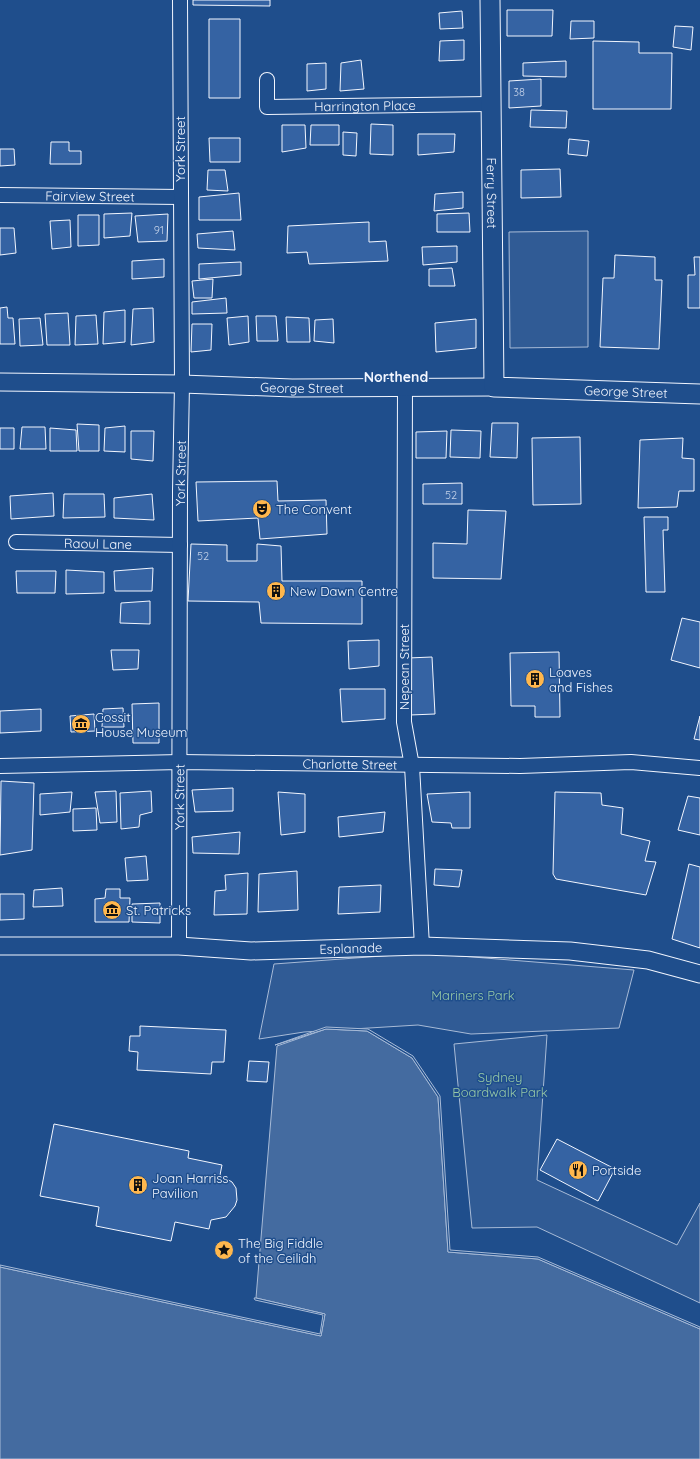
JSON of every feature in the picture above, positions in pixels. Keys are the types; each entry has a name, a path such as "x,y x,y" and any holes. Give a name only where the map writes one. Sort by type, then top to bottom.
{"main road":[{"name":"Ferry Street","path":"490,0 494,386"},
{"name":"George Street","path":"494,386 700,394"}],"street":[{"name":"York Street","path":"179,946 182,384 180,0"},
{"name":"Harrington Place","path":"267,80 267,107 490,104"},
{"name":"Fairview Street","path":"0,195 180,197"},
{"name":"George Street","path":"0,382 182,384 292,388 494,386"},
{"name":"Nepean Street","path":"405,387 404,722 412,766 422,946"},
{"name":"Raoul Lane","path":"16,542 180,544"},
{"name":"Charlotte Street","path":"0,766 180,762 412,766 520,766 630,762 700,768"},
{"name":"Esplanade","path":"0,946 179,946 251,951 422,946 596,953 648,960 700,974"}],"green space":[{"path":"588,231 588,347 510,348 509,232"},
{"name":"Mariners Park","path":"423,953 634,970 619,1028 471,1034 418,1025 304,1032 259,1039 274,964"},
{"name":"Sydney Boardwalk Park","path":"547,1035 537,1180 677,1245 700,1203 700,1303 537,1227 472,1228 454,1044"}],"shaded area":[{"path":"326,1029 367,1031 412,1058 438,1097 448,1252 538,1259 700,1329 700,1459 0,1459 0,1267 321,1336 325,1314 256,1298 277,1046"}],"pier":[{"path":"326,1027 368,1029 413,1056 440,1096 450,1250 538,1257 700,1327 700,1329 538,1259 448,1252 438,1097 412,1058 367,1031 326,1029 275,1045"},
{"path":"0,1265 320,1334 323,1315 255,1300 254,1298 256,1298 325,1314 321,1336 0,1267"}],"building":[{"path":"193,0 270,0 270,6 193,5"},
{"path":"507,10 553,10 552,36 507,36"},
{"path":"462,11 463,28 440,29 439,13"},
{"path":"209,19 240,19 240,98 209,98"},
{"path":"571,21 594,21 594,38 570,39"},
{"path":"675,26 693,27 691,50 673,47"},
{"path":"464,40 464,60 439,61 440,41"},
{"path":"593,41 639,42 639,53 672,53 671,109 593,109"},
{"path":"361,60 364,89 340,91 341,63"},
{"path":"566,61 566,77 523,76 523,63"},
{"path":"326,63 326,89 307,91 307,64"},
{"path":"541,79 541,106 509,108 509,81"},
{"path":"531,110 567,111 566,128 530,127"},
{"path":"371,124 393,125 393,155 370,154"},
{"path":"282,125 305,125 306,148 282,152"},
{"path":"311,125 339,125 339,145 310,145"},
{"path":"343,132 357,133 356,156 343,155"},
{"path":"418,134 455,134 454,152 418,155"},
{"path":"209,138 240,138 240,162 210,162"},
{"path":"569,139 589,141 587,156 568,154"},
{"path":"51,142 69,142 69,151 81,151 81,164 50,164"},
{"path":"0,149 14,149 15,165 0,166"},
{"path":"560,169 561,197 521,198 521,170"},
{"path":"208,170 225,170 228,191 207,190"},
{"path":"463,192 463,208 434,211 435,194"},
{"path":"239,193 241,220 199,220 199,197"},
{"path":"132,213 130,236 104,238 104,214"},
{"path":"469,213 470,232 437,232 437,214"},
{"path":"168,214 167,241 138,242 135,216"},
{"path":"78,215 99,215 99,245 78,246"},
{"path":"70,220 71,247 52,249 50,221"},
{"path":"369,222 369,242 386,241 388,261 309,264 307,252 287,253 288,226"},
{"path":"0,228 14,228 16,253 0,255"},
{"path":"233,231 235,250 198,248 197,234"},
{"path":"457,246 457,262 423,265 422,247"},
{"path":"615,255 655,257 655,280 662,280 659,349 600,347 603,278 614,278"},
{"path":"694,257 700,257 700,308 688,308 688,275 695,275"},
{"path":"164,259 164,277 132,279 132,261"},
{"path":"241,262 241,275 199,279 199,264"},
{"path":"452,268 455,286 429,286 429,269"},
{"path":"213,279 212,298 194,298 192,281"},
{"path":"226,298 227,313 192,314 192,302"},
{"path":"7,307 8,318 13,318 15,344 0,344 0,308"},
{"path":"153,308 154,342 131,345 133,309"},
{"path":"125,310 125,342 103,344 104,312"},
{"path":"68,313 70,345 47,345 45,314"},
{"path":"96,315 98,344 75,345 76,316"},
{"path":"248,316 249,342 229,345 227,318"},
{"path":"256,316 276,316 278,341 257,341"},
{"path":"286,317 309,318 310,342 287,342"},
{"path":"40,318 43,345 20,346 19,319"},
{"path":"333,319 334,343 314,341 315,320"},
{"path":"476,319 476,348 436,352 435,323"},
{"path":"192,324 212,324 211,350 191,352"},
{"path":"492,423 518,423 517,458 490,457"},
{"path":"77,424 99,425 99,451 79,451"},
{"path":"125,426 125,452 104,451 105,428"},
{"path":"22,427 45,427 46,449 20,449"},
{"path":"0,428 14,428 14,449 0,449"},
{"path":"50,428 76,430 77,451 50,451"},
{"path":"451,430 481,431 480,458 450,457"},
{"path":"131,431 154,431 153,461 131,459"},
{"path":"447,431 446,458 416,458 416,432"},
{"path":"580,437 581,504 533,505 532,438"},
{"path":"683,438 682,458 694,459 694,491 679,491 677,507 638,508 640,440"},
{"name":"The Convent","path":"277,481 278,501 326,500 327,534 260,539 258,518 198,521 196,482"},
{"path":"462,483 462,504 423,504 423,484"},
{"path":"53,493 54,516 11,519 10,496"},
{"path":"64,494 104,494 105,517 63,518"},
{"path":"152,494 154,520 114,518 114,498"},
{"path":"468,510 506,511 501,579 433,578 433,543 467,544"},
{"path":"644,517 668,517 668,530 663,530 665,592 646,592"},
{"name":"New Dawn Centre","path":"191,544 227,545 227,561 257,561 257,544 281,546 282,581 362,581 362,624 261,623 259,602 188,601"},
{"path":"153,568 152,591 115,591 114,571"},
{"path":"66,570 104,572 104,593 66,594"},
{"path":"16,571 56,571 55,593 17,593"},
{"path":"150,601 150,624 120,623 121,603"},
{"path":"682,618 700,622 700,668 671,660"},
{"path":"379,640 379,666 349,669 348,641"},
{"path":"111,650 139,650 138,669 113,670"},
{"name":"Loaves and Fishes","path":"559,652 560,717 535,717 535,706 511,706 510,653"},
{"path":"432,657 435,714 410,715 408,658"},
{"path":"340,689 385,689 385,719 342,722"},
{"path":"159,703 159,743 133,743 132,704"},
{"path":"123,708 124,727 102,727 103,709"},
{"path":"41,709 41,731 0,733 0,711"},
{"path":"94,714 95,731 71,732 70,716"},
{"path":"700,716 700,740 694,739"},
{"path":"1,781 34,783 32,850 0,855"},
{"path":"233,788 233,811 195,812 192,790"},
{"path":"116,791 117,822 100,823 95,792"},
{"path":"151,791 152,812 140,815 139,827 121,829 120,793"},
{"path":"72,792 70,812 40,815 40,794"},
{"path":"278,792 305,794 305,832 281,835"},
{"path":"470,792 470,828 452,828 451,823 432,822 427,794"},
{"path":"555,792 601,793 602,805 623,808 621,834 650,841 645,861 656,862 646,895 556,879 553,874"},
{"path":"688,796 700,798 700,835 678,830"},
{"path":"96,808 97,830 73,831 73,809"},
{"path":"385,812 383,832 339,837 338,817"},
{"path":"240,832 239,854 193,853 192,837"},
{"path":"146,856 148,880 127,881 125,858"},
{"path":"689,864 700,867 700,948 672,939"},
{"path":"435,869 462,870 459,887 434,885"},
{"path":"297,871 298,910 258,912 259,874"},
{"path":"248,873 247,914 214,915 215,891 226,890 225,875"},
{"path":"381,885 380,912 338,914 339,887"},
{"path":"62,888 63,906 33,907 34,890"},
{"name":"St. Patricks","path":"106,889 120,889 120,898 130,898 129,922 95,922 95,899 105,898"},
{"path":"0,894 24,894 24,919 0,920"},
{"path":"160,903 160,923 132,922 132,904"},
{"path":"140,1026 226,1030 224,1062 212,1062 211,1074 137,1070 138,1052 129,1051 130,1036 140,1036"},
{"path":"249,1061 269,1062 267,1082 247,1081"},
{"name":"Joan Harriss Pavilion","path":"54,1124 189,1151 188,1158 222,1165 220,1175 232,1182 236,1188 237,1200 235,1206 226,1217 211,1220 209,1229 175,1222 171,1241 96,1226 99,1207 40,1196"},
{"name":"Portside","path":"557,1139 615,1169 598,1201 540,1170"}],"place":[{"name":"The Convent","path":"262,509"},
{"name":"New Dawn Centre","path":"276,591"},
{"name":"Loaves and Fishes","path":"535,679"},
{"name":"Cossit House Museum","path":"81,724"},
{"name":"St. Patricks","path":"112,910"},
{"name":"Portside","path":"578,1170"},
{"name":"Joan Harriss Pavilion","path":"138,1185"},
{"name":"The Big Fiddle of the Ceilidh","path":"224,1250"}],"district":[{"name":"Northend","path":"396,377"}]}
